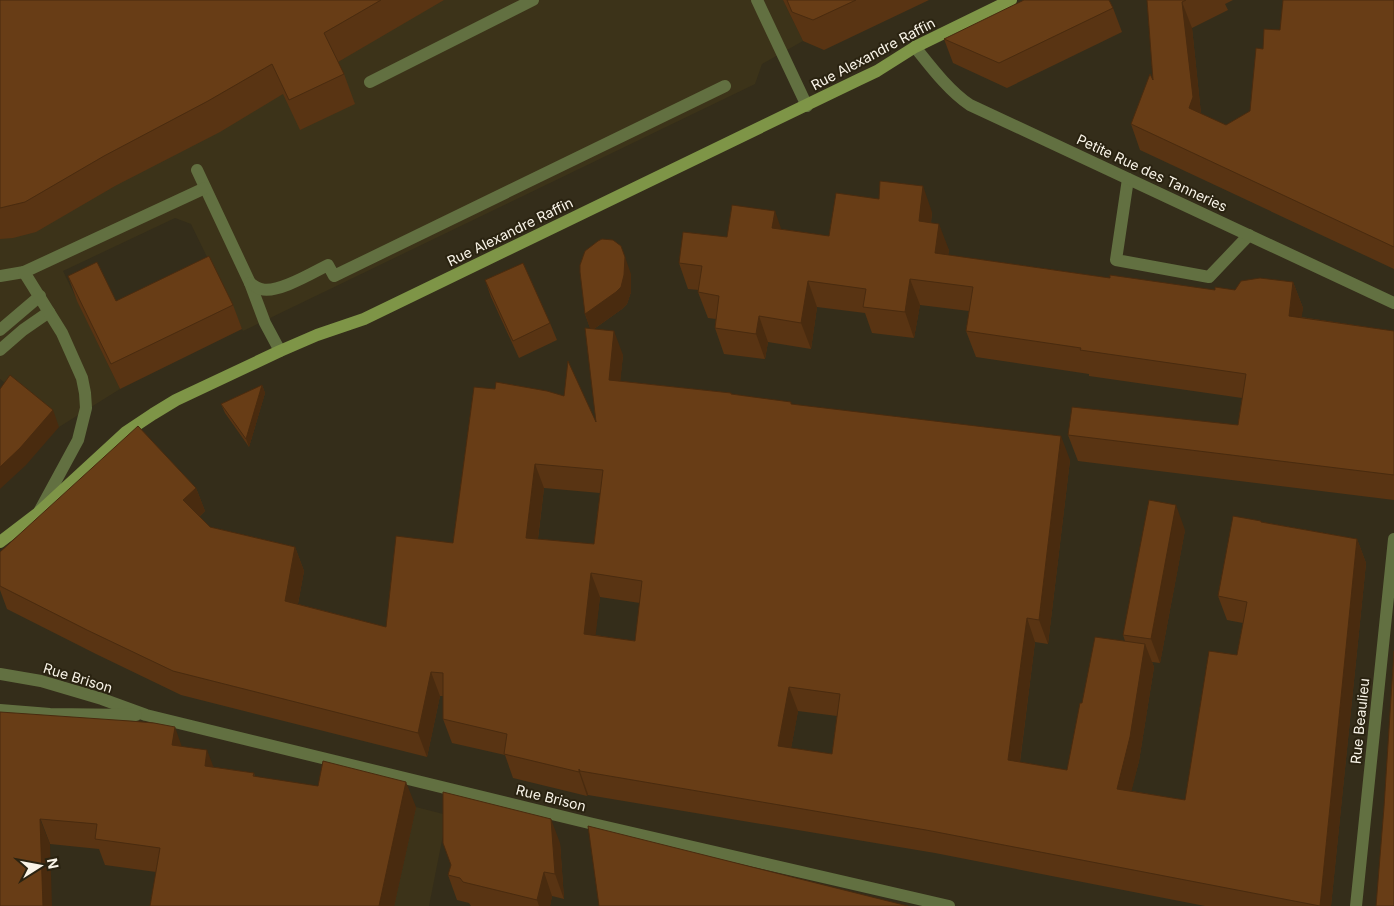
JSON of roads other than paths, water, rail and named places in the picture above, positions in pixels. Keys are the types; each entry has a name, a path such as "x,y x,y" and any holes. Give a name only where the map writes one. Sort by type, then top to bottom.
{"main road":[{"name":"Rue Alexandre Raffin","path":"3,548 126,432 176,400 317,335 364,319 807,106 877,71 915,47 1011,0"},
{"path":"0,534 38,513"}],"street":[{"path":"370,82 533,0"},
{"path":"756,0 807,106"},
{"name":"Petite Rue des Tanneries","path":"915,47 960,99 1394,303"},
{"path":"250,283 260,289 271,291 328,265 334,276 725,86"},
{"path":"197,170 250,283 265,323 280,351"},
{"path":"1128,179 1116,260 1209,277 1249,235"},
{"path":"0,276 24,272 205,188"},
{"path":"24,272 62,333 82,378 86,393 86,408 78,440 38,513"},
{"path":"0,330 40,296"},
{"path":"0,350 23,330 50,312"},
{"name":"Rue Beaulieu","path":"1356,906 1394,539"},
{"name":"Rue Brison","path":"0,674 40,681 102,699 146,715 589,822 949,906"},
{"name":"Rue Brison","path":"0,710 50,714 146,715"}]}
